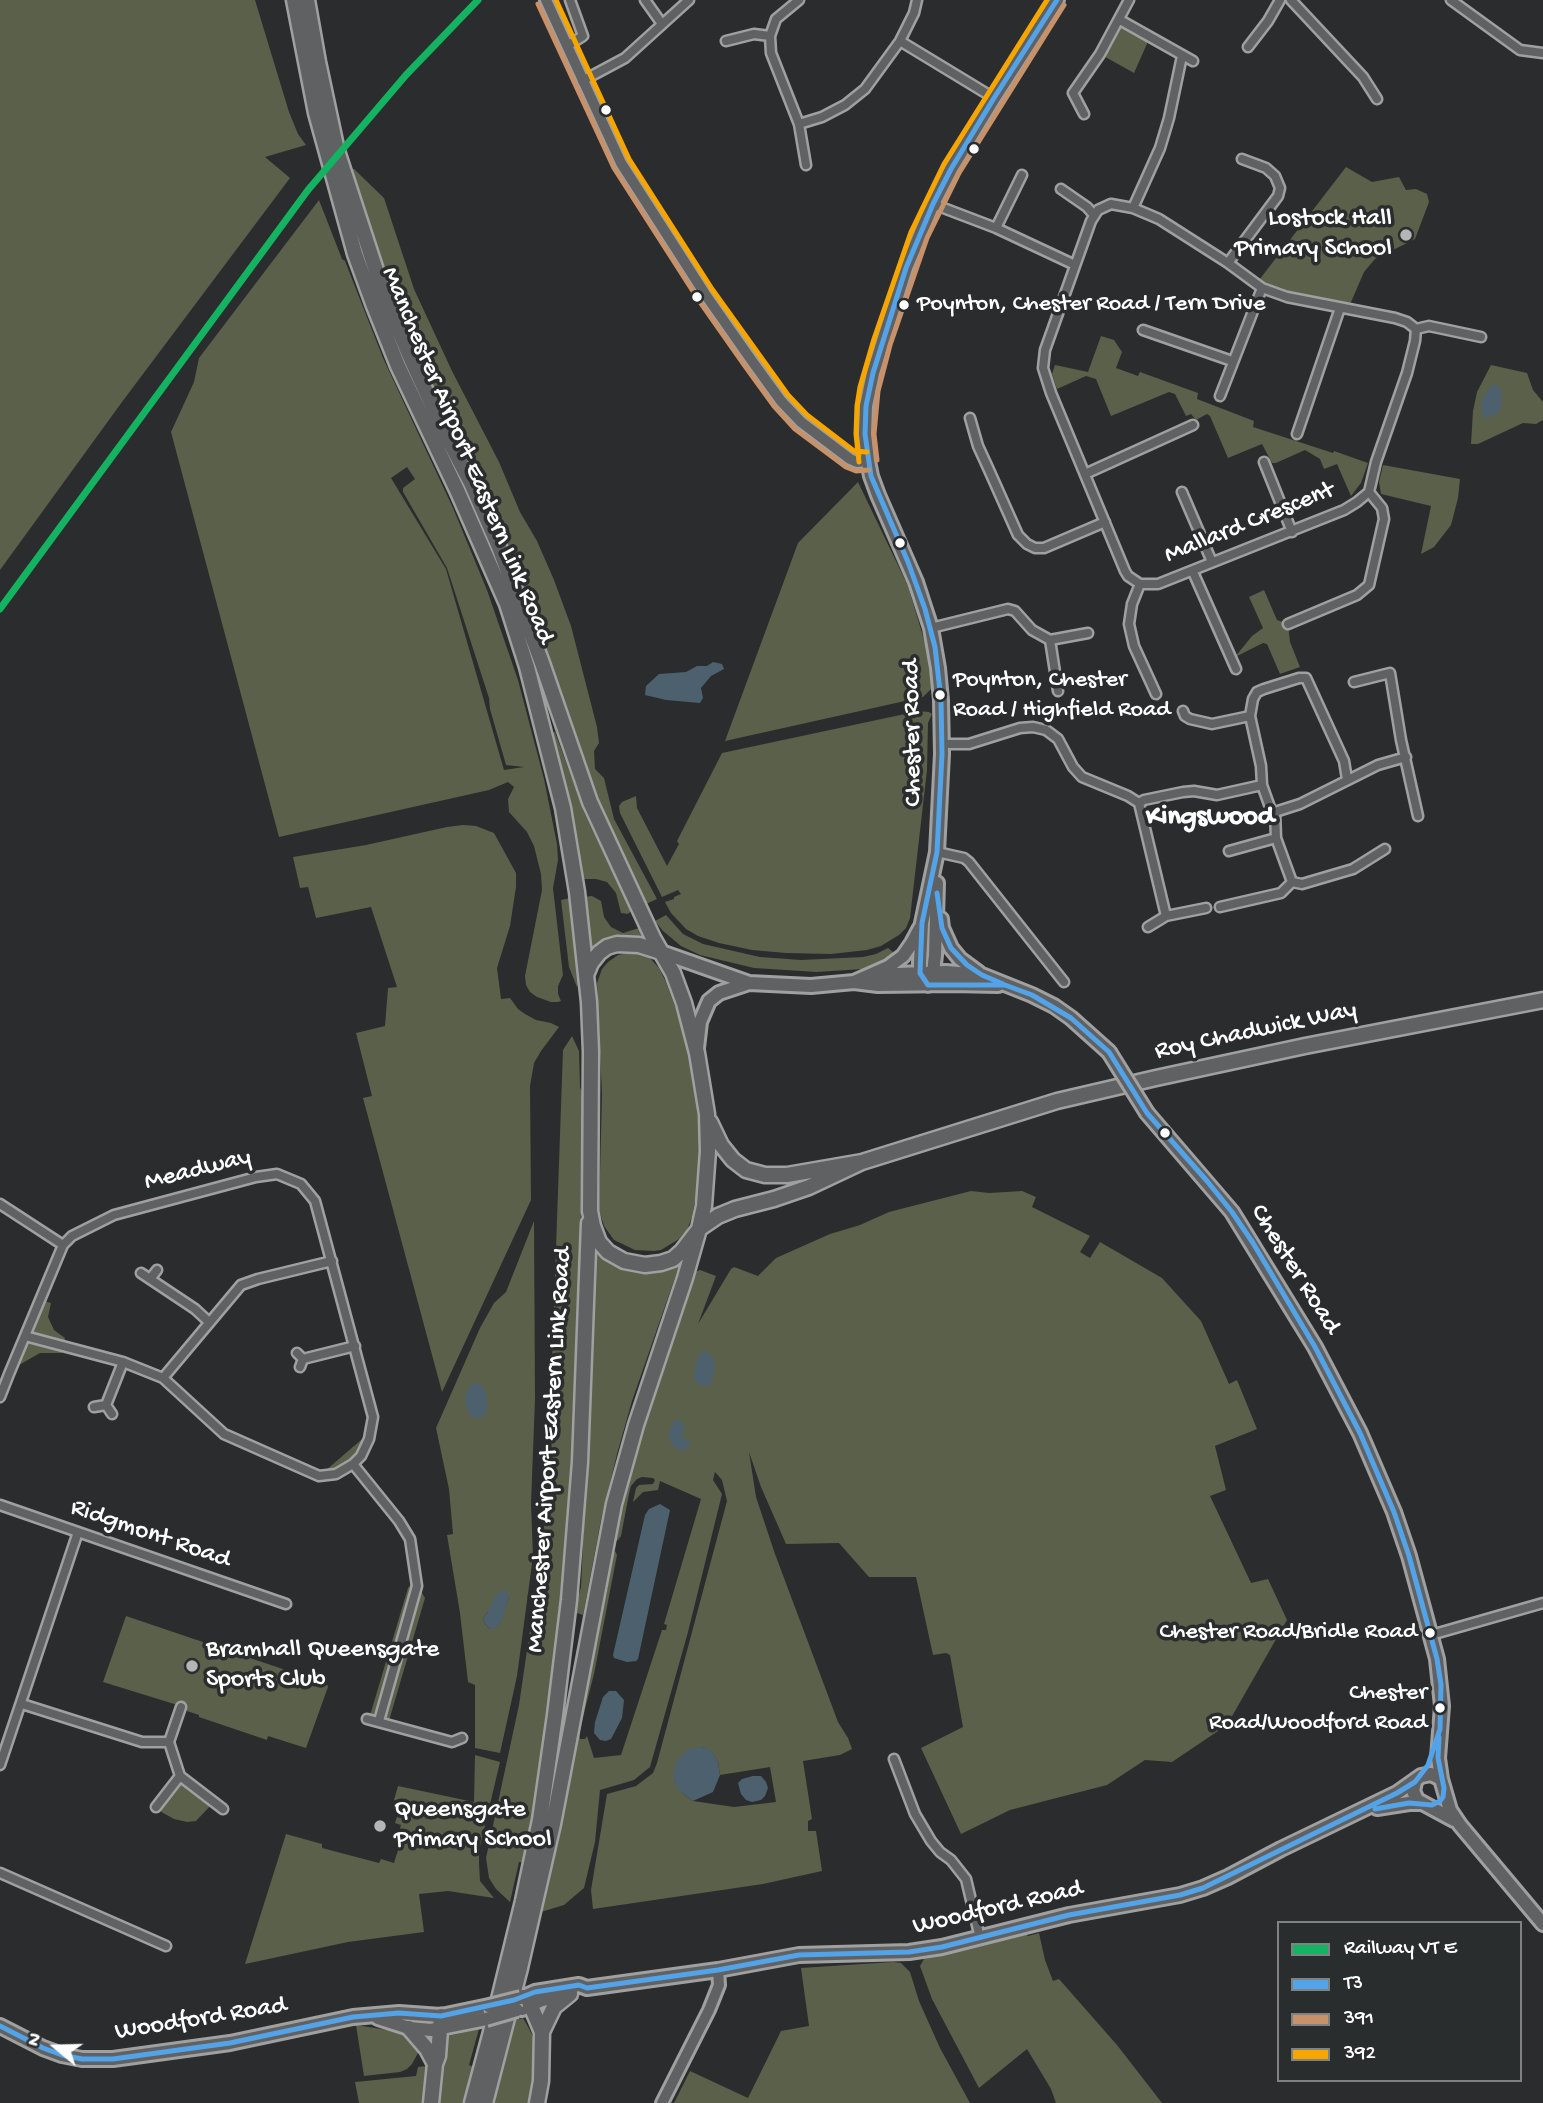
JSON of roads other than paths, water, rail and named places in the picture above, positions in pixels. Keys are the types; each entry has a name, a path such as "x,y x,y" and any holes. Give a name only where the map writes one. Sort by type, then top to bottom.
{"highway":[{"name":"Manchester Airport Eastern Link Road","path":"294,0 345,196 355,254 398,366 507,604 527,667 563,808 577,892 589,1002 590,1211 578,1489 570,1589 540,1820 523,1901 472,2103"},
{"name":"Manchester Airport Eastern Link Road","path":"307,0 322,111"},
{"name":"Manchester Airport Eastern Link Road","path":"345,196 385,298 504,560 590,802 673,973 697,1053 707,1114 707,1183 699,1229 636,1425 614,1504 554,1824 485,2103"},
{"path":"586,975 591,963 607,947 617,944 639,945 661,952"},
{"name":"Roy Chadwick Way","path":"690,1263 706,1237 716,1228 774,1199 862,1163 1069,1098 1305,1046 1543,1000"},
{"name":"Roy Chadwick Way","path":"707,1114 721,1145 733,1160 746,1170 765,1175 787,1175 862,1163"},
{"name":"Roy Chadwick Way","path":"699,1229 734,1209 774,1199"},
{"path":"590,1211 599,1242 608,1252 624,1261 638,1264 661,1263 673,1259 699,1229"},
{"path":"537,2103 542,2067 542,2032 554,2007 570,1994"},
{"path":"523,2003 542,2032"},
{"path":"431,2103 440,2023"},
{"path":"409,2028 427,2049 435,2064"}],"main road":[{"name":"Chester Road","path":"927,977 937,891 941,700 931,628 912,572 878,495 868,461 866,406 871,381 906,268 933,204 993,99 1057,0"},
{"name":"Chester Road","path":"927,977 922,923 937,857"},
{"path":"937,891 942,928 951,948 960,959 982,975"},
{"path":"868,975 888,967 903,956 922,923"},
{"name":"Chester Road","path":"661,952 749,983 811,986 854,982 868,975 982,975 1054,1006 1109,1052 1147,1114 1232,1212 1315,1348 1360,1433 1394,1512 1431,1635 1441,1685 1438,1758 1450,1810 1543,1924"},
{"path":"854,982 878,985 927,977 1005,985"},
{"name":"Chester Road","path":"697,1053 700,1022 709,1002 719,993 749,983"},
{"name":"Chester Road","path":"1418,1779 1428,1765 1440,1729"},
{"path":"1431,1774 1443,1786 1443,1797 1436,1804 1424,1805 1417,1800 1413,1791 1418,1779 1431,1774"},
{"name":"Woodford Road","path":"374,2016 409,2028 580,1993 587,1988 799,1955 909,1952 1069,1916 1180,1895 1203,1888 1360,1812 1418,1779"},
{"name":"Woodford Road","path":"1360,1812 1409,1803 1424,1805"},
{"name":"Chester Road","path":"1424,1805 1460,1825"},
{"name":"Woodford Road","path":"523,2003 535,1992 579,1984 587,1988"},
{"name":"Woodford Road","path":"0,2026 62,2055 82,2059 113,2059 230,2043 353,2017 399,2013 440,2023"}],"street":[{"path":"546,0 621,163 705,293 774,391 801,422 850,459 857,462 868,461"},
{"path":"567,46 583,36 570,0"},
{"path":"645,0 662,24"},
{"path":"582,81 625,58 689,0"},
{"path":"799,0 776,19 770,36 771,53 799,124 806,165"},
{"path":"799,124 822,117 845,105 871,82 900,41 914,13 917,0"},
{"path":"1084,114 1073,93 1100,54 1129,0"},
{"path":"1248,47 1280,0"},
{"path":"1291,0 1363,77 1377,99"},
{"path":"1451,0 1520,50 1543,53"},
{"path":"1120,20 1193,61"},
{"path":"726,41 754,34 770,36"},
{"path":"900,41 993,99"},
{"path":"1533,51 1543,44"},
{"path":"1133,208 1166,128 1182,56"},
{"path":"1228,262 1278,196 1280,188 1275,176 1266,168 1242,159"},
{"path":"996,228 1022,175"},
{"path":"1061,189 1094,215 1111,204 1133,208 1159,219 1228,262 1262,288 1287,297 1395,318 1416,329 1429,326 1481,337"},
{"path":"933,204 996,228 1075,265"},
{"name":"Mallard Crescent","path":"1094,215 1045,350 1043,368 1125,571 1140,584 1158,584 1193,572 1344,510 1368,492 1408,373 1416,329"},
{"path":"1220,396 1262,288"},
{"path":"1297,434 1340,308"},
{"path":"1143,330 1232,361"},
{"path":"970,418 978,446 1018,535 1027,544 1044,548 1105,522"},
{"path":"1085,474 1193,425"},
{"path":"1264,462 1292,532"},
{"path":"1182,492 1212,562"},
{"path":"1288,624 1357,595 1369,585 1384,519 1382,508 1368,492"},
{"path":"1193,572 1236,669"},
{"path":"1140,584 1132,604 1129,624 1134,646 1156,694"},
{"path":"931,628 1008,609 1015,611 1032,630 1050,640 1088,633"},
{"path":"1050,640 1058,691"},
{"path":"1354,681 1390,673 1418,816"},
{"path":"1275,812 1271,810 1262,785 1261,766 1250,716 1257,692 1298,678 1306,678 1344,761 1347,779"},
{"path":"1183,711 1190,719 1212,723 1250,716"},
{"path":"942,744 970,744 1020,727 1046,730 1058,739 1073,767 1082,777 1139,803 1166,916"},
{"path":"1275,812 1300,804 1378,765 1406,757"},
{"path":"1139,803 1184,792 1217,795 1262,785"},
{"path":"1275,812 1276,838 1292,882"},
{"path":"1229,850 1276,838"},
{"path":"1292,882 1302,884 1353,869 1385,849"},
{"path":"937,857 964,858 969,862 1064,982"},
{"path":"1220,907 1280,893 1292,882"},
{"path":"1148,927 1166,916 1206,908"},
{"name":"Meadway","path":"63,1245 72,1236 114,1215 256,1177 278,1174 300,1184 315,1201 373,1417 365,1449 353,1464"},
{"path":"0,1205 63,1245 0,1397"},
{"path":"163,1378 242,1285 332,1261"},
{"path":"150,1279 157,1270"},
{"path":"141,1273 195,1309 209,1322"},
{"path":"25,1336 123,1362 163,1378 224,1434 294,1467 319,1476 328,1476 345,1471 353,1464 399,1521 410,1539 418,1586 379,1721"},
{"path":"300,1360 355,1346"},
{"path":"106,1405 123,1362"},
{"path":"94,1408 106,1405"},
{"path":"106,1405 112,1415"},
{"name":"Ridgmont Road","path":"0,1505 286,1604"},
{"path":"0,1765 78,1532"},
{"path":"1431,1635 1543,1603"},
{"path":"22,1704 142,1742 169,1742"},
{"path":"181,1707 169,1742 180,1776 223,1809"},
{"path":"367,1719 452,1742 462,1738"},
{"path":"894,1759 915,1814 931,1841 951,1860 965,1879 980,1938"},
{"path":"156,1807 180,1776"},
{"path":"0,1873 166,1946"},
{"path":"662,2103 709,2011 719,1985 718,1969"}],"water":[{"path":"1493,384 1500,388 1502,393 1501,409 1497,414 1485,419 1481,408 1482,399"},
{"path":"713,662 722,664 724,669 711,676 701,688 703,698 700,703 645,695 646,686 659,674 686,672"},
{"path":"704,1350 714,1360 715,1369 710,1385 705,1386 698,1384 694,1377 697,1359"},
{"path":"476,1383 485,1390 487,1398 487,1409 481,1418 474,1418 468,1412 465,1402 467,1391"},
{"path":"674,1420 683,1424 684,1432 680,1436 688,1439 691,1444 683,1451 674,1447 668,1436"},
{"path":"660,1504 670,1510 638,1659 627,1662 614,1658 613,1655 645,1515 649,1509"},
{"path":"502,1590 506,1591 509,1597 503,1617 494,1629 489,1628 483,1618 495,1596"},
{"path":"609,1691 616,1691 624,1700 622,1718 611,1739 606,1741 600,1740 594,1733 603,1697"},
{"path":"691,1748 711,1750 718,1762 720,1775 713,1792 693,1801 677,1787 674,1773 676,1763 682,1755"},
{"path":"753,1776 761,1776 768,1788 761,1800 752,1802 741,1794 738,1783"}],"place":[{"name":"Lostock Hall Primary School","path":"1406,235"},
{"name":"Poynton, Chester Road / Tern Drive","path":"904,305"},
{"name":"Poynton, Chester Road / Highfield Road","path":"940,695"},
{"name":"Chester Road/Bridle Road","path":"1430,1633"},
{"name":"Bramhall Queensgate Sports Club","path":"192,1666"},
{"name":"Chester Road/Woodford Road","path":"1440,1708"},
{"name":"Queensgate Primary School","path":"380,1826"}],"district":[{"name":"Kingswood","path":"1210,819"}]}
